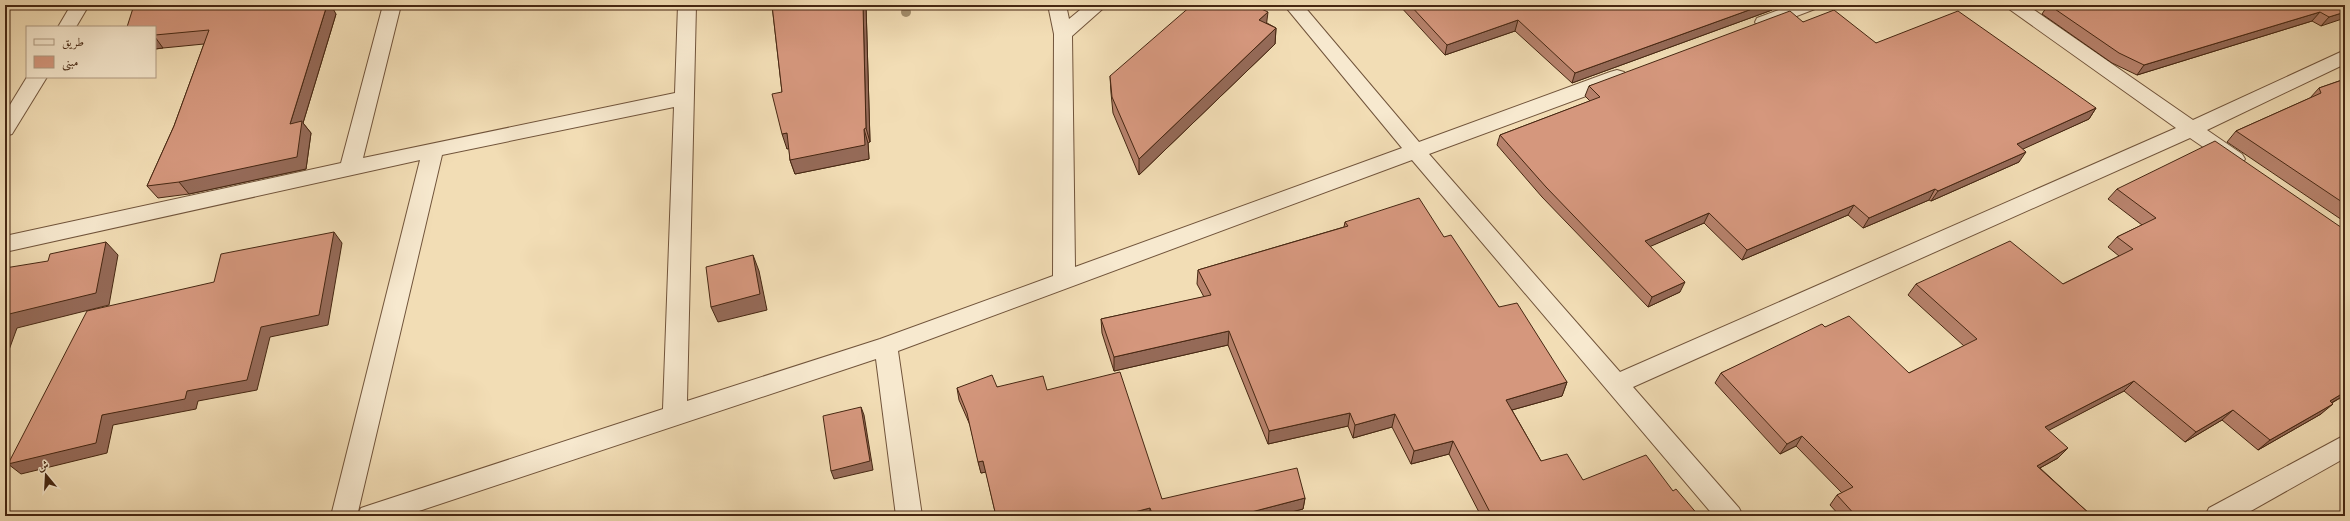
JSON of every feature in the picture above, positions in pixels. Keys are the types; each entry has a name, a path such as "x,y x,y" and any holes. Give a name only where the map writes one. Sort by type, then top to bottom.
{"street":[{"path":"68,26 80,5"},
{"path":"350,168 392,5"},
{"path":"675,415 687,5"},
{"path":"1057,5 1063,34 1064,281"},
{"path":"1063,34 1098,5"},
{"path":"1293,5 1416,152 1730,516"},
{"path":"1750,27 1809,5"},
{"path":"2015,5 2248,169"},
{"path":"1616,384 2191,129 2345,56"},
{"path":"370,516 886,346 1631,72"},
{"path":"5,129 35,78"},
{"path":"5,244 433,150 684,98"},
{"path":"344,516 433,150"},
{"path":"886,346 910,516"},
{"path":"2226,514 2345,446"}],"building":[{"path":"134,5 288,5 288,8 307,5 327,5 290,124 302,121 297,157 179,182 147,186 174,126 209,30 156,35 156,26 127,26"},
{"path":"772,5 863,5 866,128 864,129 865,145 790,160 787,133 782,134 772,94 782,92"},
{"path":"1192,5 1253,5 1268,12 1259,20 1276,28 1139,159 1112,97 1110,76"},
{"path":"1410,5 1763,5 1575,73 1518,20 1447,45"},
{"path":"2049,5 2345,5 2345,12 2329,17 2320,12 2144,65 2119,53"},
{"path":"1834,10 1876,43 1958,11 2096,108 2017,144 2026,152 1938,191 1935,189 1869,218 1854,205 1747,250 1709,213 1645,241 1685,282 1652,297 1546,187 1500,135 1600,97 1589,86 1790,11 1803,22"},
{"path":"2345,79 2345,204 2236,131 2321,93 2319,88"},
{"path":"2215,141 2345,230 2345,392 2330,401 2333,404 2270,440 2233,410 2196,432 2134,381 2045,427 2068,448 2037,466 2092,516 1856,516 1837,495 1853,487 1802,436 1787,444 1721,373 1822,324 1825,327 1849,316 1909,373 1977,339 1916,284 2010,241 2063,284 2133,249 2117,237 2156,218 2117,189"},
{"path":"1419,198 1444,237 1451,235 1499,307 1517,303 1567,382 1506,400 1541,461 1567,454 1583,480 1646,455 1673,491 1676,489 1699,516 1492,516 1453,441 1414,451 1395,414 1355,425 1350,413 1269,431 1229,331 1114,357 1101,319 1211,295 1198,270 1348,226 1345,222"},
{"path":"334,232 319,315 261,327 247,380 187,391 185,399 102,415 96,443 8,464 87,311 214,282 221,254"},
{"path":"106,242 96,293 5,315 5,268 48,261 50,254"},
{"path":"753,255 760,294 711,307 706,267"},
{"path":"1120,372 1162,499 1297,468 1305,498 1236,516 1153,516 1150,508 1119,516 996,516 983,461 978,462 967,413 957,388 992,375 997,387 1043,376 1047,390"},
{"path":"861,407 870,461 831,471 823,416"}]}
